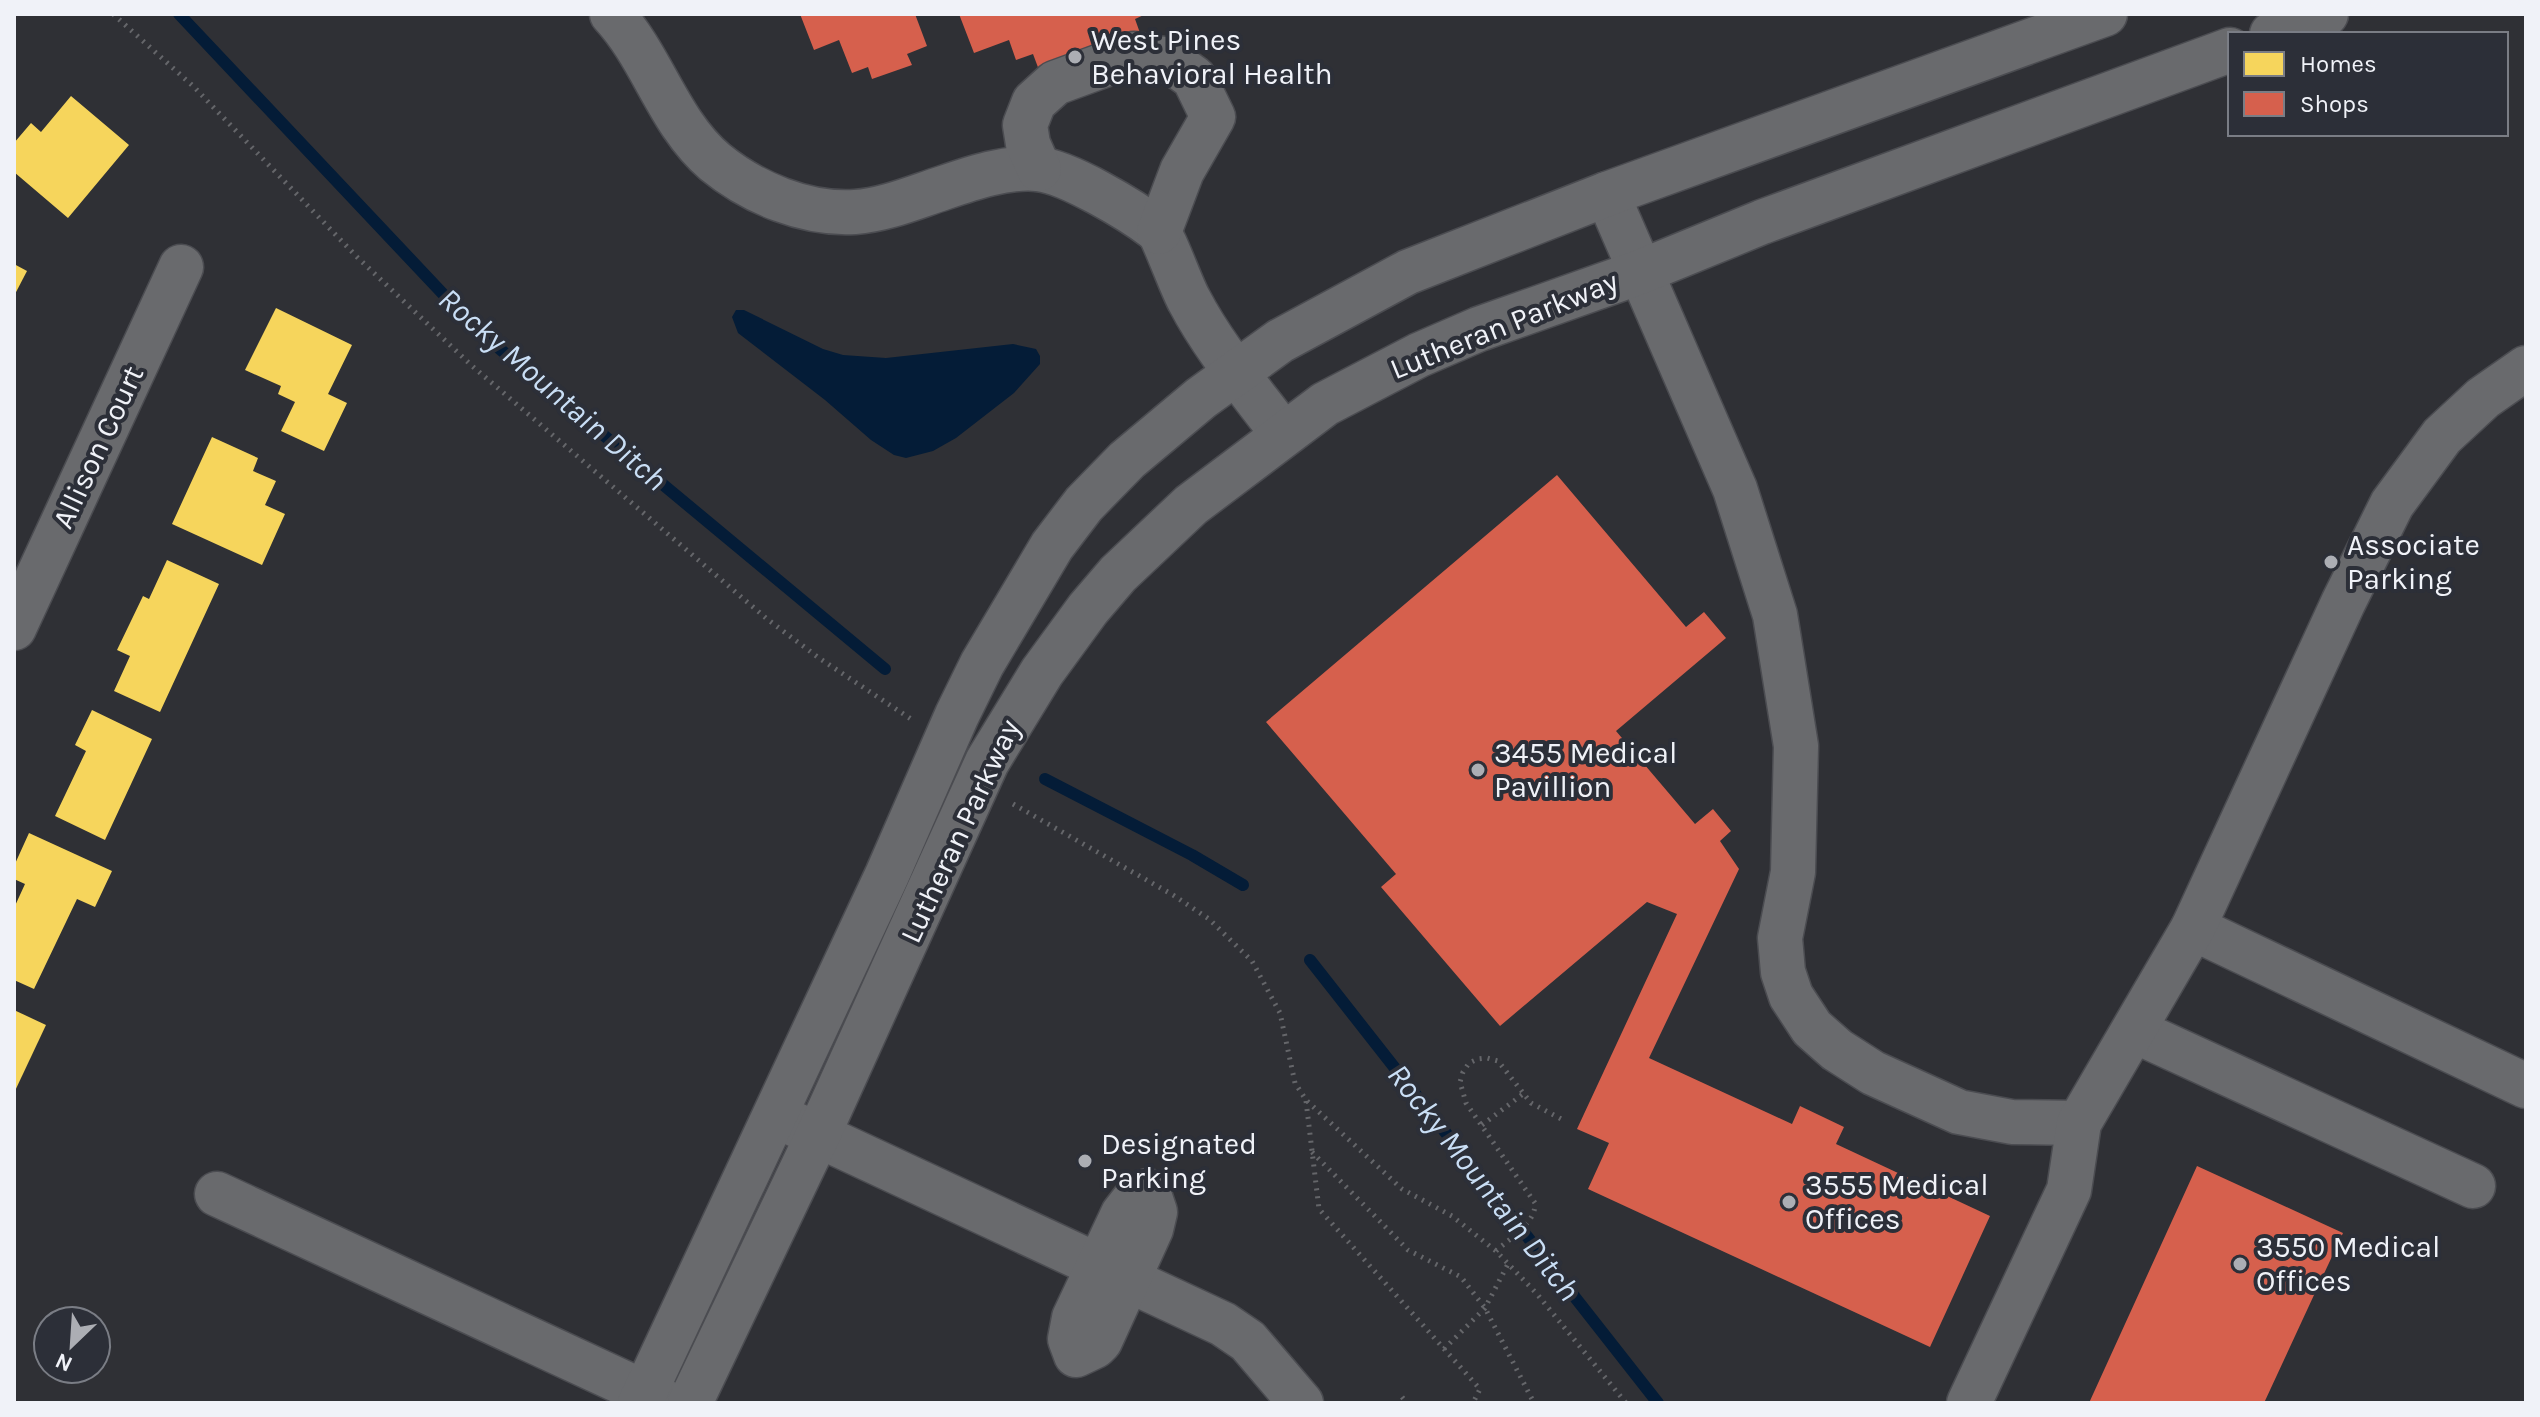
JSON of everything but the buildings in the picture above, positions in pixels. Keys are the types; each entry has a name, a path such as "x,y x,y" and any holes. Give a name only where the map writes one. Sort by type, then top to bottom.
{"street":[{"path":"612,14 628,31 678,120 715,162 758,189 798,207 855,212 898,203 974,178 1039,169 1090,187 1159,232 1183,290 1202,325 1283,434"},
{"name":"Lutheran Parkway","path":"651,1399 775,1116 944,745 997,637 1052,546 1073,518 1127,460 1236,371 1280,341 1408,272 1607,194 2105,14"},
{"path":"2277,32 2326,14"},
{"name":"Lutheran Parkway","path":"690,1403 818,1135 979,780 1013,717 1088,609 1118,574 1191,505 1325,404 1419,355 1479,329 1640,272 1762,222 2228,51"},
{"path":"1039,169 1028,144 1025,125 1034,102 1055,83 1134,54 1169,60 1194,78 1213,117 1182,171 1159,232"},
{"path":"1607,194 1735,489 1775,615 1796,746 1793,872 1780,938 1783,972 1791,996 1812,1028 1837,1050 1873,1073 1959,1112 2012,1122 2079,1123"},
{"name":"Allison Court","path":"14,628 181,267"},
{"path":"1969,1403 2069,1190 2079,1123 2193,928 2392,504 2442,436 2483,398 2526,368"},
{"path":"2193,928 2526,1086"},
{"path":"2135,1031 2473,1186"},
{"path":"775,1116 1236,1332 1259,1353 1301,1403"},
{"path":"217,1194 651,1399"}],"path":[{"path":"113,14 194,87 346,246 471,365 767,619 819,658 930,731 944,745"},
{"path":"979,780 1013,804 1173,895 1209,919 1252,961 1280,1013 1295,1083 1306,1100 1402,1189 1452,1216 1496,1251 1537,1294 1626,1403"},
{"path":"1496,1251 1535,1212 1530,1194 1461,1092 1460,1082 1469,1063 1487,1058 1498,1061 1523,1094 1542,1110 1565,1121"},
{"path":"1482,1125 1523,1094"},
{"path":"1306,1100 1319,1209 1480,1389 1473,1403"},
{"path":"1312,1152 1408,1250 1461,1277 1485,1308 1534,1403"},
{"path":"1444,1349 1485,1308 1508,1264"},
{"path":"1402,1397 1407,1403"}],"water":[{"path":"736,310 744,310 823,349 843,355 886,358 1013,344 1036,349 1040,364 1014,393 956,438 933,451 906,458 894,455 871,440 738,333 732,317"}],"waterway":[{"name":"Rocky Mountain Ditch","path":"179,14 477,330 885,669"},
{"name":"Rocky Mountain Ditch","path":"1045,779 1243,885"},
{"name":"Rocky Mountain Ditch","path":"1310,960 1658,1403"}],"place":[{"name":"West Pines Behavioral Health","path":"1075,57"},
{"name":"Associate Parking","path":"2331,562"},
{"name":"3455 Medical Pavillion","path":"1478,770"},
{"name":"Designated Parking","path":"1085,1161"},
{"name":"3555 Medical Offices","path":"1789,1202"},
{"name":"3550 Medical Offices","path":"2240,1264"}]}
